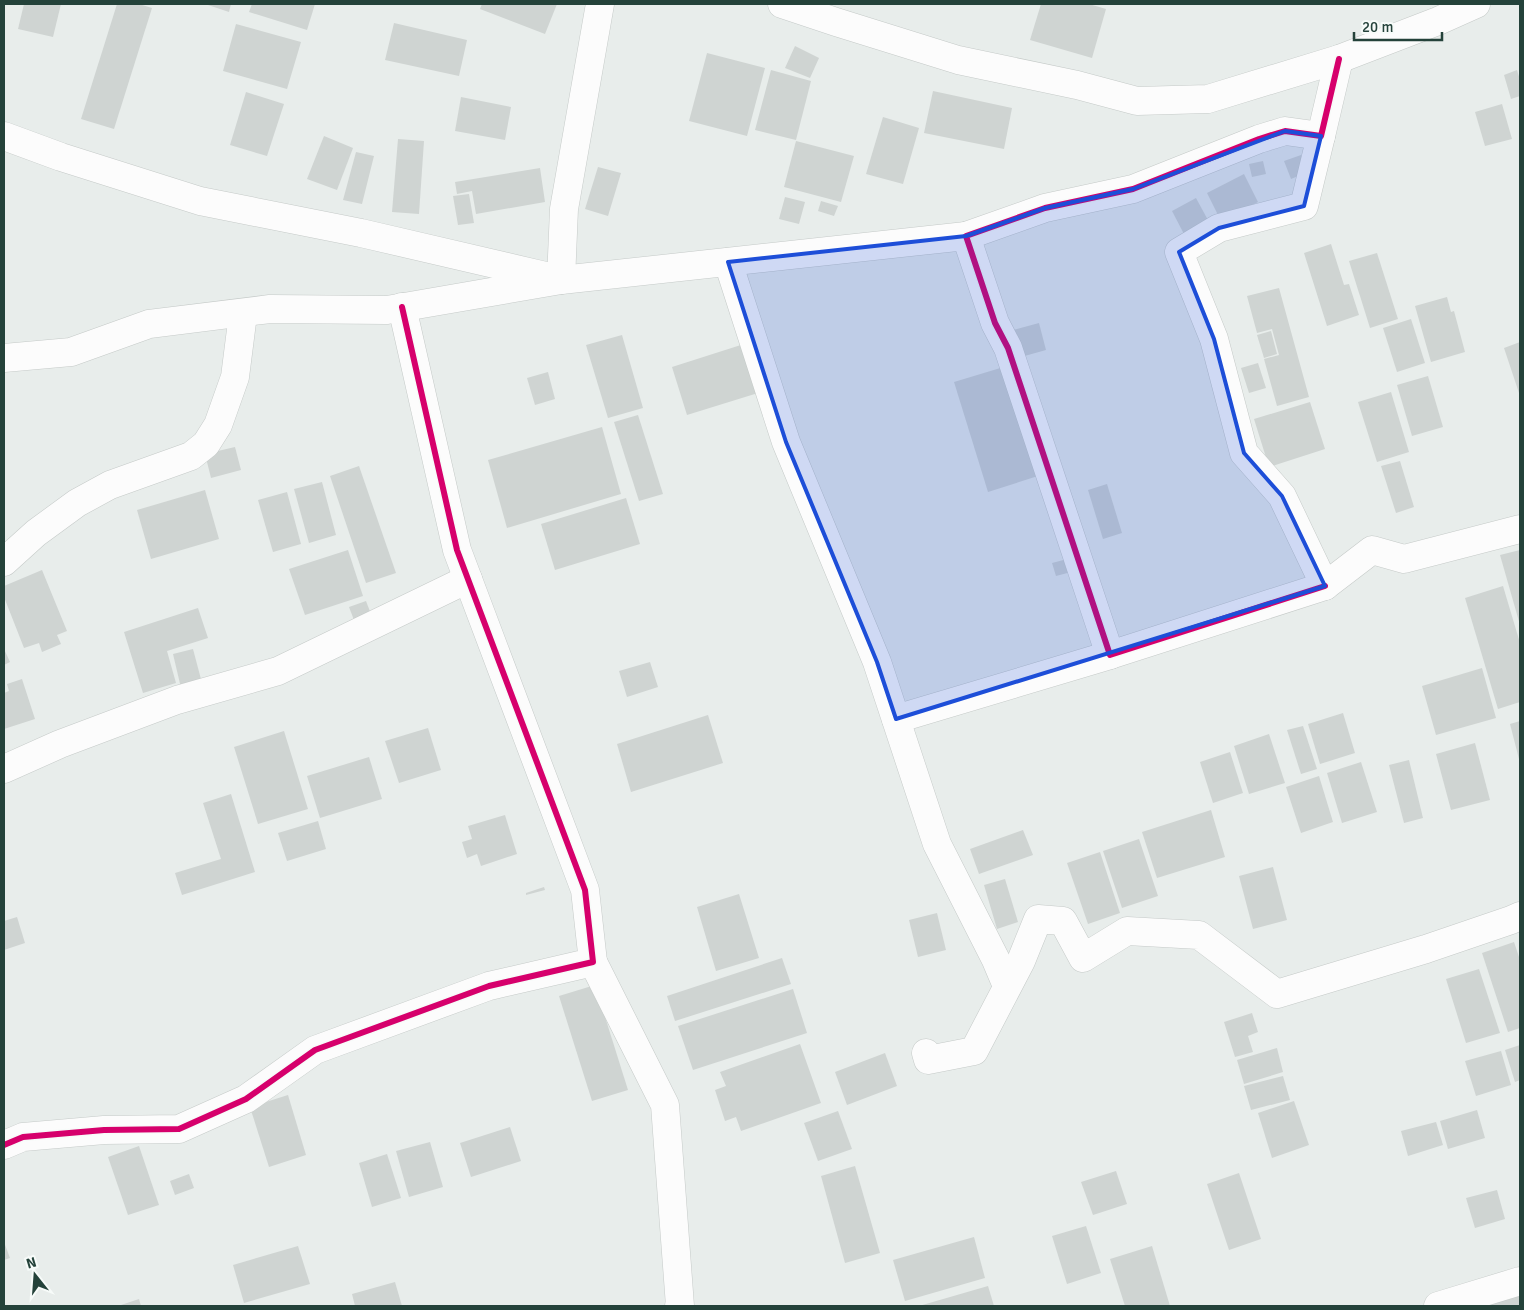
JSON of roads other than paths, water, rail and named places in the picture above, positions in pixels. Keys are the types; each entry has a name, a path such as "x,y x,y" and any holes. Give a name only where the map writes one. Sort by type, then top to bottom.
{"street":[{"path":"561,280 564,209 600,4"},
{"path":"782,4 958,60 1077,85 1138,101 1208,99 1339,59 1438,21 1476,4"},
{"path":"1325,586 1282,496 1244,453 1214,340 1179,252 1219,228 1304,206 1339,59"},
{"path":"4,358 71,352 150,324 270,310 387,310 561,280 966,236 1044,208 1133,189 1259,139 1285,131 1321,136"},
{"path":"4,136 200,201 361,233 561,280"},
{"path":"966,236 995,323 1008,348 1110,655"},
{"path":"728,262 786,442 878,662 937,844 996,960 1007,986"},
{"path":"402,307 457,550 585,890 593,962 665,1104 679,1306"},
{"path":"4,562 36,533 77,503 110,485 191,456 206,444 218,425 235,377 243,314"},
{"path":"896,719 1110,655 1325,586 1372,550 1404,558 1520,529"},
{"path":"4,769 60,744 177,700 278,671 468,579"},
{"path":"926,1053 928,1060 974,1051 1021,961 1038,919 1063,921 1083,958 1127,931 1199,935 1277,994 1426,948 1520,916"},
{"path":"4,1145 23,1136 104,1130 180,1129 246,1099 315,1050 489,986 593,962"},
{"path":"1438,1306 1520,1281"}]}
